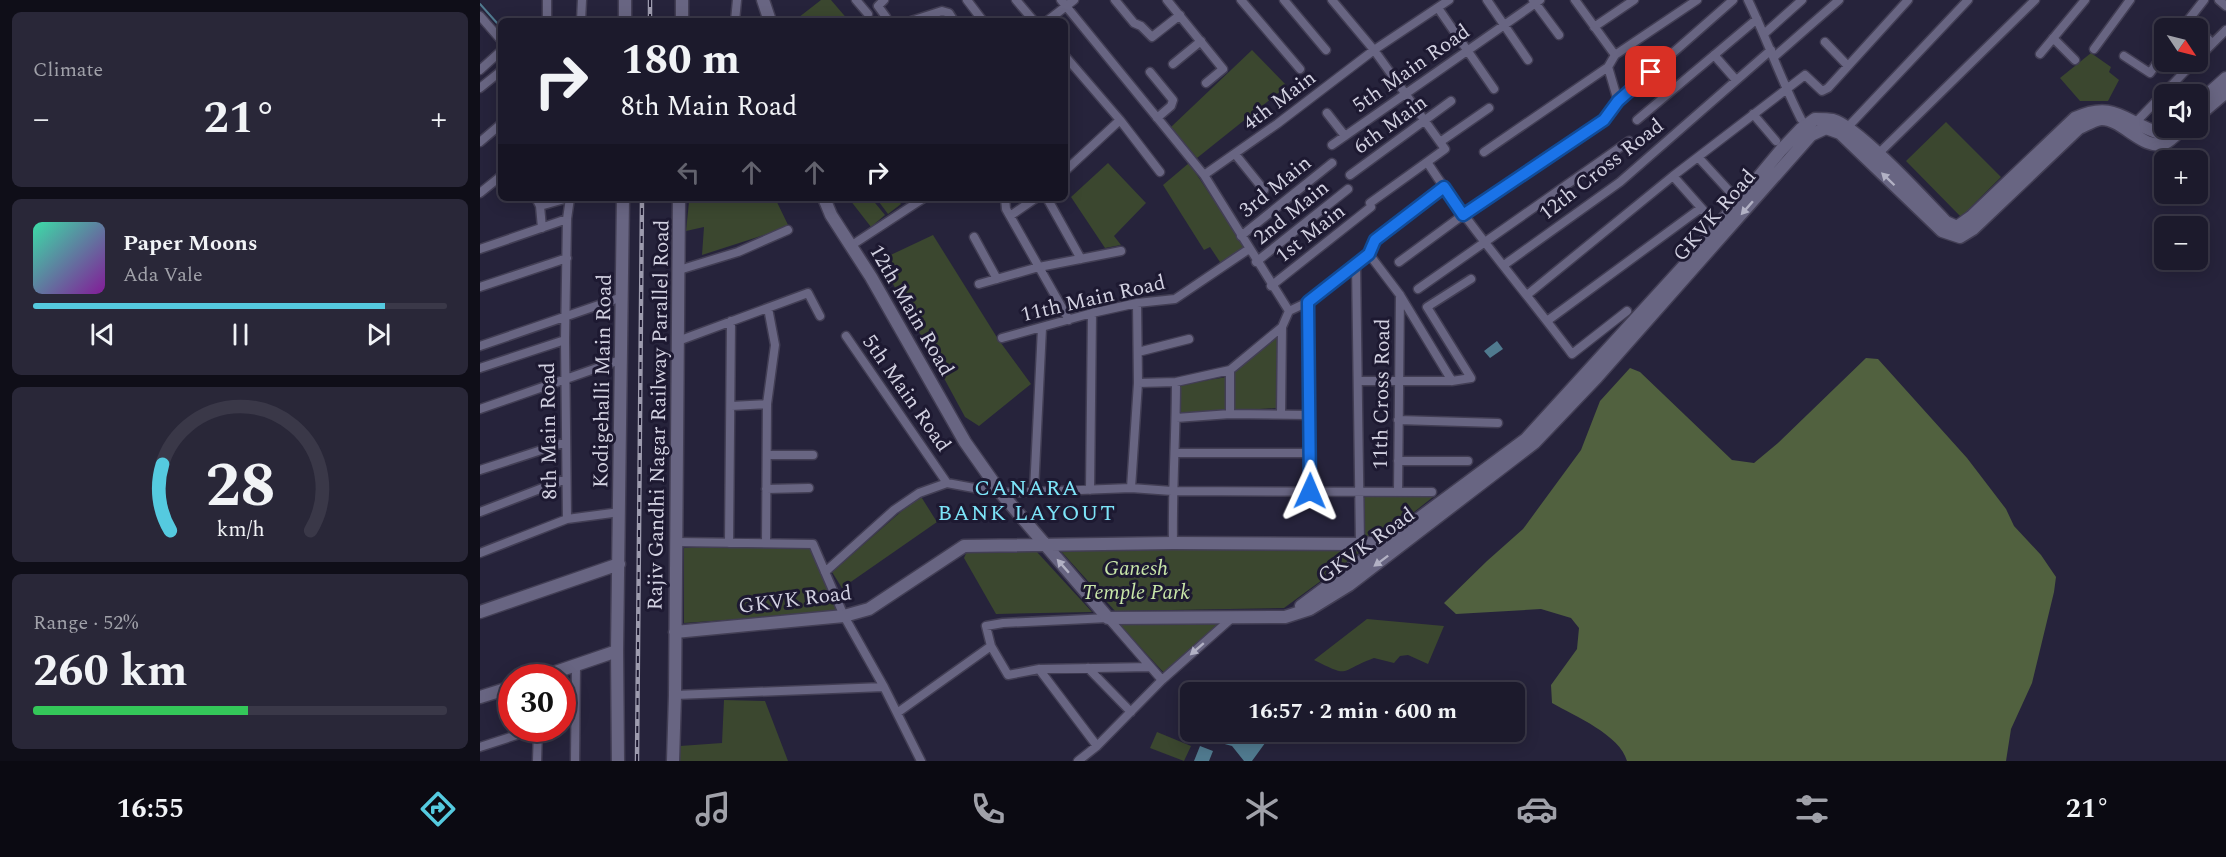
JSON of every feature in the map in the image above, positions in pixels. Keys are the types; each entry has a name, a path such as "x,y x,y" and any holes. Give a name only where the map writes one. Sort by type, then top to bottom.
{"main road":[{"path":"625,0 625,18"},
{"path":"682,0 682,18"},
{"path":"763,0 769,18"},
{"path":"2208,94 2226,78"},
{"path":"2208,107 2226,92"},
{"path":"1844,131 1874,158 1942,231 1960,237 1973,229 2079,128 2099,119 2114,121 2135,129 2154,131"},
{"name":"GKVK Road","path":"1108,618 1285,617 1310,609 1349,585 1400,539 1534,443 1721,230 1811,135 1826,128 1844,131"},
{"path":"2135,129 2143,140 2165,143 2171,138"},
{"name":"Kodigehalli Main Road","path":"618,761 617,651 620,564 623,201"},
{"name":"Rajiv Gandhi Nagar Railway Parallel Road","path":"675,632 679,270 683,201"},
{"name":"12th Main Road","path":"825,201 831,215 852,245 965,442 1001,493 1045,545"},
{"name":"GKVK Road","path":"675,632 844,616 869,609 964,546 1173,543 1360,544 1400,539"},
{"name":"GKVK Road","path":"1285,617 1345,575 1385,542"},
{"path":"1045,545 1108,618"},
{"path":"480,612 620,564"},
{"path":"673,761 675,632"},
{"path":"576,665 617,651"},
{"path":"480,698 498,692"}],"street":[{"path":"547,0 547,18"},
{"path":"581,18 582,0"},
{"path":"735,18 737,0"},
{"path":"856,0 868,14"},
{"path":"884,0 878,6 886,17"},
{"path":"967,0 980,18"},
{"path":"1016,0 1032,18"},
{"path":"1115,0 1134,22 1152,37 1180,15"},
{"path":"1167,0 1223,69 1206,83"},
{"path":"1241,0 1300,69"},
{"path":"1284,0 1326,50"},
{"path":"1332,0 1374,50 1440,142 1490,108"},
{"name":"4th Main","path":"1204,176 1374,50 1449,0"},
{"path":"1487,0 1528,60"},
{"path":"1575,0 1615,56"},
{"path":"1594,27 1624,3 1634,0"},
{"path":"1484,152 1608,67 1615,56 1697,0"},
{"path":"1399,262 1463,215 1604,120 1618,101 1733,0"},
{"path":"1748,0 1773,53 1785,90 1801,119"},
{"path":"1764,34 1802,0"},
{"name":"12th Cross Road","path":"1504,265 1620,182 1736,81 1839,0"},
{"path":"1527,295 1673,176 1805,75 1822,91 1828,88 1908,0"},
{"path":"1844,131 1968,0"},
{"path":"1874,158 2035,0"},
{"path":"2040,54 2085,0"},
{"path":"2094,49 2130,0"},
{"path":"2190,18 2204,0"},
{"path":"1536,1 1559,36"},
{"name":"5th Main Road","path":"1332,145 1536,1"},
{"path":"1050,18 1067,2 1204,176 1288,311"},
{"path":"1438,8 1494,89"},
{"path":"920,18 942,11 949,13 952,18"},
{"path":"480,16 498,37"},
{"path":"1637,120 1757,19"},
{"path":"2208,47 2226,30"},
{"path":"2053,38 2075,60"},
{"path":"2208,39 2212,43"},
{"path":"1173,64 1201,41"},
{"path":"1825,42 1848,66"},
{"path":"480,70 498,53"},
{"path":"1714,55 1736,81"},
{"path":"2124,56 2150,73 2154,67"},
{"path":"1068,59 1120,120 1160,172"},
{"path":"1608,67 1618,101"},
{"path":"1150,72 1173,100 1171,106 1157,118"},
{"path":"2135,129 2182,72"},
{"path":"480,88 498,73"},
{"name":"6th Main","path":"1350,175 1451,101"},
{"path":"1327,113 1345,136"},
{"path":"1753,114 1776,141"},
{"path":"1068,168 1120,120"},
{"path":"480,142 498,126"},
{"path":"1418,289 1629,141"},
{"name":"1st Main","path":"1271,286 1370,205 1445,149 1440,142"},
{"path":"1235,154 1264,190"},
{"path":"1698,157 1731,193"},
{"path":"1427,162 1463,215 1485,240 1572,354 1627,310"},
{"name":"3rd Main","path":"1241,236 1332,163"},
{"path":"1673,176 1721,230"},
{"path":"480,193 498,178"},
{"path":"1281,413 1282,327 1288,311 1308,302 1369,254 1375,240 1444,187"},
{"name":"2nd Main","path":"1256,262 1348,189"},
{"path":"565,340 569,201"},
{"path":"852,245 919,201"},
{"path":"1005,201 1006,209 1069,320"},
{"path":"1010,216 1032,201"},
{"path":"1049,201 1081,259"},
{"path":"538,202 542,228"},
{"path":"1547,321 1701,208"},
{"path":"480,249 567,219"},
{"path":"679,270 738,252 788,230"},
{"path":"974,237 997,279"},
{"name":"11th Main Road","path":"1002,338 1092,313 1137,303 1175,299 1249,249"},
{"path":"979,284 1039,267 1121,251"},
{"path":"1369,254 1400,295 1452,381"},
{"path":"480,287 567,258"},
{"path":"1356,264 1360,544"},
{"path":"1358,381 1400,383 1471,378 1427,307 1471,279"},
{"path":"678,341 808,293 820,316"},
{"name":"11th Cross Road","path":"1398,492 1400,295"},
{"path":"480,346 622,297"},
{"path":"1308,302 1310,491"},
{"path":"1131,488 1138,383 1137,303"},
{"path":"766,543 767,405 775,345 768,308"},
{"path":"1089,490 1092,313"},
{"path":"729,543 731,321"},
{"path":"1138,383 1176,382 1230,370 1282,327"},
{"path":"1034,491 1042,328"},
{"name":"5th Main Road","path":"846,336 947,483 1001,493 1131,488 1172,491 1432,492"},
{"path":"1138,352 1190,339"},
{"name":"8th Main Road","path":"480,368 565,340 567,519 480,553"},
{"path":"480,409 620,360"},
{"path":"1230,370 1230,414"},
{"path":"1173,543 1172,491 1176,453 1176,382"},
{"path":"730,406 767,405"},
{"path":"1176,418 1230,414 1310,415"},
{"path":"1398,420 1498,423"},
{"path":"480,471 566,442"},
{"path":"1176,453 1311,453"},
{"path":"766,455 813,455"},
{"path":"1398,461 1468,461"},
{"path":"480,512 566,479"},
{"path":"825,573 894,510 919,493 947,483"},
{"path":"766,489 809,488"},
{"path":"567,519 620,512"},
{"path":"677,542 813,544 844,616 884,687 921,761"},
{"path":"1078,761 1097,746 1162,680 1233,617"},
{"path":"1150,667 1039,669 1008,675 991,646 986,626 1003,623 1108,618 1162,680"},
{"path":"897,713 991,646"},
{"path":"1088,668 1131,712"},
{"path":"1039,669 1097,746"},
{"path":"675,695 884,687"},
{"path":"480,747 498,741"},
{"path":"537,742 537,761"},
{"path":"575,742 575,761"}],"green space":[{"path":"821,0 831,0 846,18 798,18"},
{"path":"1252,50 1287,86 1197,158 1171,127"},
{"path":"2091,53 2111,67 2109,72 2119,80 2108,101 2080,101 2060,78"},
{"path":"1946,122 2001,177 1961,217 1906,161"},
{"path":"1108,163 1146,203 1114,236 1121,245 1105,248 1071,197"},
{"path":"1189,163 1245,247 1222,265 1210,247 1204,250 1163,185"},
{"path":"776,201 789,227 702,255 704,227 686,231 689,202"},
{"path":"851,201 873,201 885,215 871,227"},
{"path":"878,201 899,201 901,204 888,214"},
{"path":"933,235 998,339 1031,384 979,426 965,417 880,260"},
{"path":"1277,336 1277,408 1179,414 1178,385 1227,377"},
{"path":"1866,358 1878,359 1967,458 2006,509 2014,526 2041,555 2056,577 2032,683 2011,729 2006,761 1627,761 1616,743 1596,727 1552,703 1551,685 1577,649 1579,628 1571,618 1541,609 1456,614 1444,603 1523,529 1581,450 1600,401 1630,368 1640,372 1732,460 1754,463 1778,443"},
{"path":"920,495 937,522 842,588 832,572"},
{"path":"1364,497 1433,497 1385,535 1364,536"},
{"path":"809,546 837,612 684,623 684,548"},
{"name":"Ganesh Temple Park","path":"1367,547 1284,608 1115,611 1059,549"},
{"path":"967,551 1037,552 1092,612 996,614 964,558"},
{"path":"1367,619 1444,626 1428,664 1408,655 1400,656 1394,663 1374,658 1340,671 1314,660"},
{"path":"1219,621 1223,624 1165,674 1118,623"},
{"path":"724,700 765,701 788,761 680,761 680,746 722,743"},
{"path":"1157,732 1191,746 1184,761 1150,748"}],"water":[{"path":"1497,341 1503,349 1490,358 1484,351"},
{"path":"1266,742 1252,761 1244,761 1232,746 1221,743"},
{"path":"1200,746 1213,751 1209,761 1194,761"}],"waterway":[{"path":"480,4 497,23"}],"railway":[{"path":"650,0 650,18"},
{"path":"637,761 642,201"}],"district":[{"name":"CANARA BANK LAYOUT","path":"1027,500"}],"route":[{"path":"1310,491 1308,302 1369,254 1375,240 1444,187 1463,215 1604,120 1618,101 1651,72"}]}
